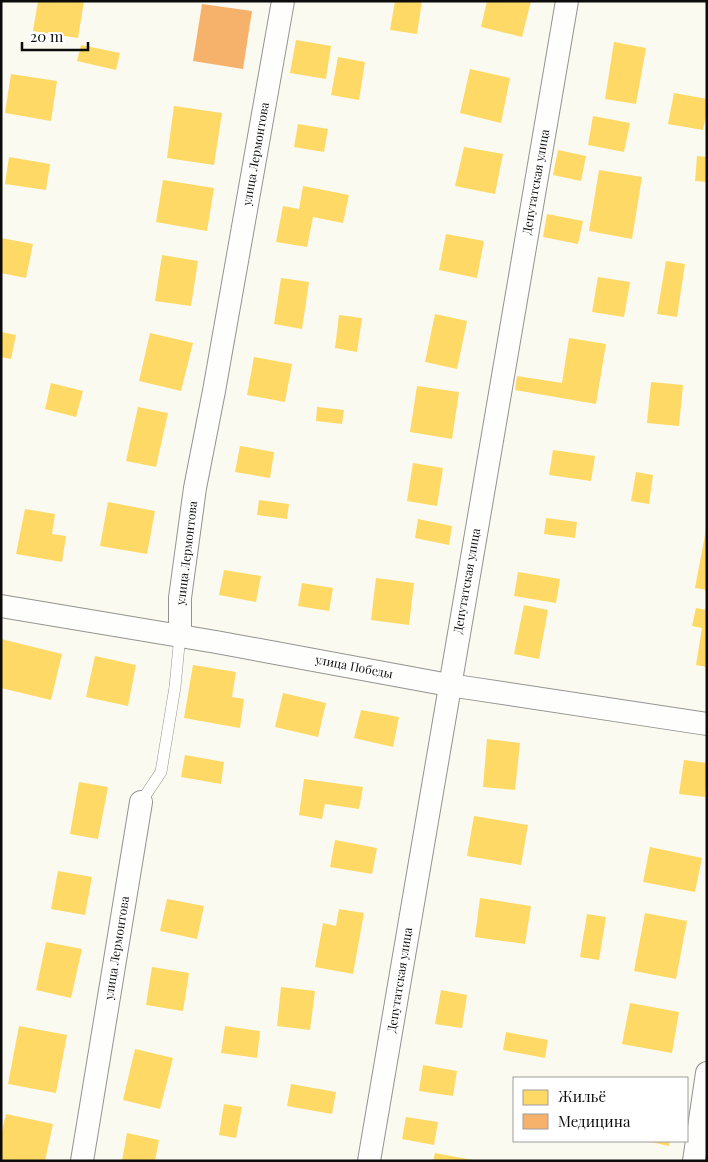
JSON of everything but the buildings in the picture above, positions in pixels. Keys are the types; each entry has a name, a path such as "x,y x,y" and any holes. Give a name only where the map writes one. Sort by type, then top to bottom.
{"street":[{"name":"улица Лермонтова","path":"180,635 180,598 195,488 283,1"},
{"name":"Депутатская улица","path":"369,1161 567,1"},
{"name":"улица Победы","path":"1,606 180,635 449,685 707,724"},
{"name":"улица Лермонтова","path":"82,1161 140,802"},
{"path":"694,1161 707,1073"}],"lane":[{"name":"улица Лермонтова","path":"140,802 161,772 175,687 180,635"}]}
